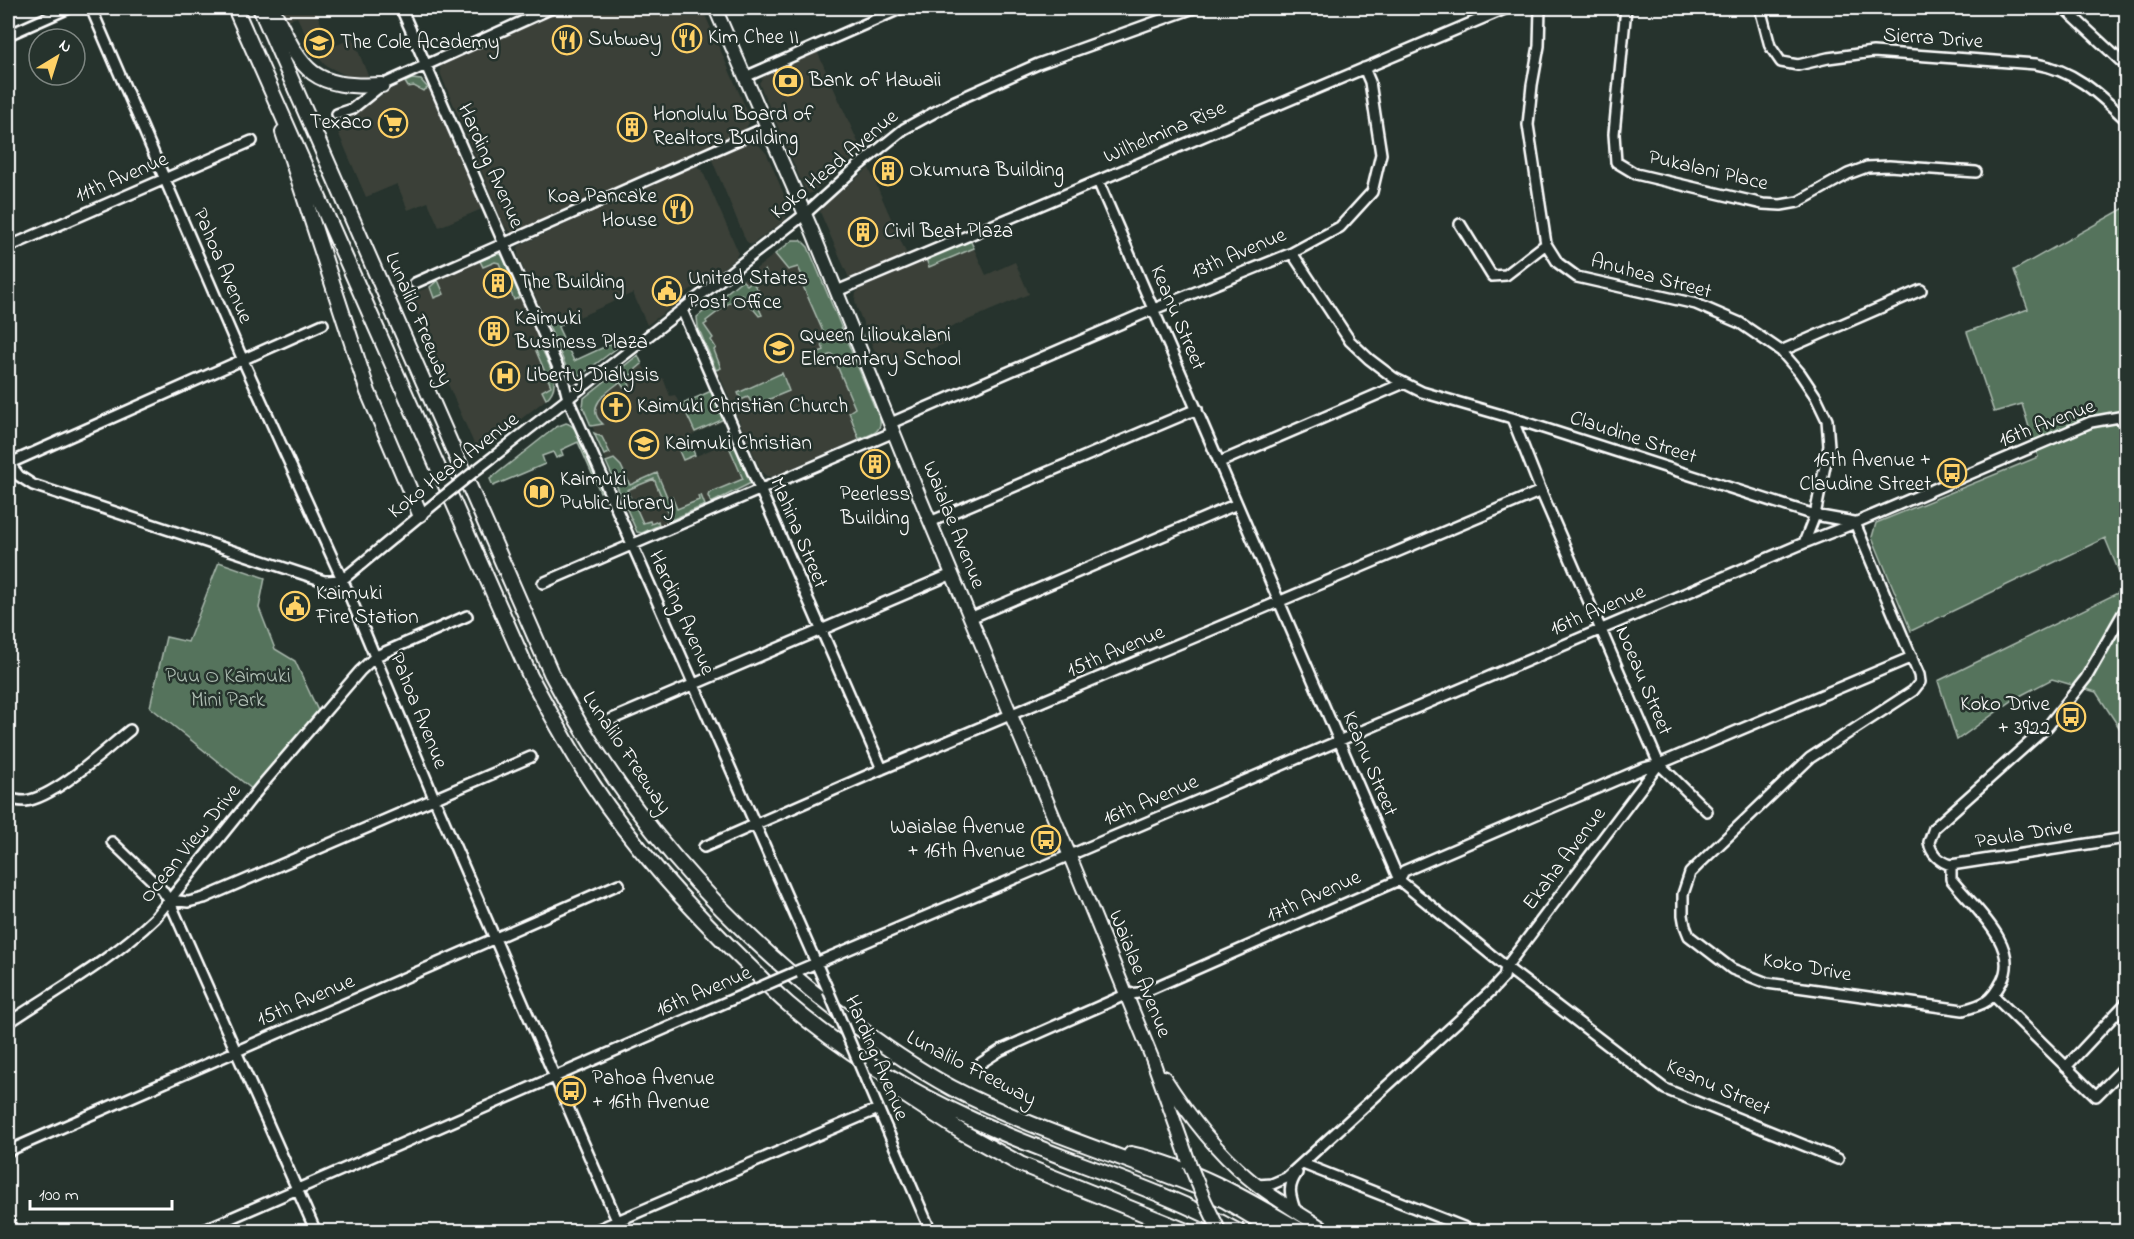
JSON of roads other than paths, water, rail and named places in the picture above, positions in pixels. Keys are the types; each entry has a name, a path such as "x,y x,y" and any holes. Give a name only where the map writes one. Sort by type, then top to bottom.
{"highway":[{"name":"Lunalilo Freeway","path":"235,8 314,182 518,652 566,742 613,814 679,895 787,1003 867,1062 944,1106 1028,1144 1192,1207 1239,1232"},
{"name":"Lunalilo Freeway","path":"260,8 538,646 570,709 638,814 704,892 754,942 802,984 902,1059 953,1088 1007,1113 1200,1188 1252,1215 1278,1232"},
{"path":"272,8 293,50 310,71 324,80 340,85 382,85"},
{"path":"264,73 368,392 420,514"},
{"path":"787,1003 829,1040 876,1075 962,1132 1020,1164 1189,1232"},
{"path":"1091,1146 1156,1160 1180,1168 1232,1191 1303,1232"}],"main road":[{"name":"Waialae Avenue","path":"715,8 805,214 930,522 1070,855 1152,1058 1204,1201 1220,1232"},
{"name":"Waialae Avenue","path":"1152,1058 1183,1107 1215,1146 1247,1178 1328,1231"}],"street":[{"path":"8,35 69,8"},
{"name":"Pahoa Avenue","path":"91,8 242,358 376,656 434,798 556,1075 622,1232"},
{"name":"Harding Avenue","path":"401,8 563,379 568,399 828,990 931,1232"},
{"path":"337,114 352,109 382,85 552,8"},
{"path":"745,77 902,8"},
{"name":"Koko Head Avenue","path":"342,580 420,514 805,214 904,129 937,110 1038,64 1194,8"},
{"name":"Wilhelmina Rise","path":"837,291 1507,8"},
{"name":"Anuhea Street","path":"1540,8 1539,46 1528,125 1546,244 1558,263 1577,277 1696,304 1740,323 1780,351 1800,373 1816,397 1827,420 1829,446 1815,515 1804,543"},
{"name":"Pukalani Place","path":"1626,8 1614,134 1616,162 1636,174 1763,204 1781,205 1798,202 1848,174 1867,167 1889,166 1976,172"},
{"name":"Sierra Drive","path":"1760,8 1770,46 1781,62 1798,65 1873,52 2036,64 2054,67 2088,85 2125,118"},
{"path":"2064,8 2127,66"},
{"name":"13th Avenue","path":"543,583 1154,309 1292,253 1340,227 1372,192 1381,154 1370,82 1364,68"},
{"path":"415,283 767,127"},
{"name":"11th Avenue","path":"8,247 252,141"},
{"name":"Keanu Street","path":"1098,181 1398,880 1506,967 1665,1089 1838,1159"},
{"path":"1460,224 1492,276 1506,275 1546,244"},
{"name":"Claudine Street","path":"1292,253 1350,341 1369,359 1404,383 1422,392 1512,418 1815,515 1855,523"},
{"path":"1780,351 1921,291"},
{"name":"Mahina Street","path":"682,310 882,769"},
{"path":"323,324 242,358 8,464 19,476 33,485 315,579 342,580"},
{"path":"1220,462 1404,383"},
{"path":"930,522 1197,409"},
{"name":"16th Avenue","path":"199,1232 795,972 2091,422 2119,417 2123,422"},
{"name":"Noeau Street","path":"1512,418 1541,491 1659,764 1707,811"},
{"name":"15th Avenue","path":"704,847 882,769 1541,491"},
{"path":"970,618 1237,504"},
{"path":"1659,764 1912,657 1855,523"},
{"path":"610,720 952,574"},
{"name":"Paula Drive","path":"2127,608 2086,678 2048,726 1934,828 1929,839 1932,852 1944,863 1951,865 2127,838"},
{"path":"376,656 466,616"},
{"name":"Ocean View Drive","path":"8,1023 130,941 154,918 329,705 376,656"},
{"name":"Koko Drive","path":"1912,657 1920,682 1913,691 1810,758 1698,865 1690,873 1683,894 1683,915 1689,936 1720,962 1737,972 1767,983 1963,1010 1984,1004 1994,996"},
{"path":"8,797 22,801 44,795 130,730"},
{"path":"168,900 188,902 204,898 531,757"},
{"name":"17th Avenue","path":"981,1063 1000,1050 1125,995 1144,992 1398,880 1404,871 1644,768 1659,764"},
{"name":"Ekaha Avenue","path":"1257,1185 1272,1184 1286,1178 1303,1164 1491,991 1504,977 1506,967 1659,764"},
{"path":"112,842 162,890 168,900 237,1050 316,1232"},
{"path":"1951,865 1951,879 1994,929 2005,948 2008,964 2004,978 1994,996 2097,1096 2127,1066"},
{"name":"15th Avenue","path":"8,1151 619,884"},
{"path":"2066,1066 2126,1003"},
{"path":"592,1232 878,1109"},
{"path":"1303,1164 1476,1232"},
{"name":"Ekaha Avenue","path":"1295,1210 1290,1195 1290,1183 1303,1164"},
{"path":"8,1220 13,1232"}],"place":[{"name":"Kim Chee II","path":"687,38"},
{"name":"Subway","path":"567,40"},
{"name":"The Cole Academy","path":"319,43"},
{"name":"Bank of Hawaii","path":"788,81"},
{"name":"Texaco","path":"393,123"},
{"name":"Honolulu Board of Realtors Building","path":"632,127"},
{"name":"Okumura Building","path":"888,171"},
{"name":"Koa Pancake House","path":"678,209"},
{"name":"Civil Beat Plaza","path":"863,232"},
{"name":"The Building","path":"498,283"},
{"name":"United States Post Office","path":"667,291"},
{"name":"Kaimuki Business Plaza","path":"494,331"},
{"name":"Queen Lilioukalani Elementary School","path":"779,348"},
{"name":"Liberty Dialysis","path":"505,376"},
{"name":"Kaimuki Christian Church","path":"616,407"},
{"name":"Kaimuki Christian","path":"644,444"},
{"name":"Peerless Building","path":"875,464"},
{"name":"16th Avenue + Claudine Street","path":"1952,473"},
{"name":"Kaimuki Public Library","path":"539,492"},
{"name":"Kaimuki Fire Station","path":"295,606"},
{"name":"Koko Drive + 3922","path":"2071,717"},
{"name":"Waialae Avenue + 16th Avenue","path":"1046,840"},
{"name":"Pahoa Avenue + 16th Avenue","path":"571,1091"}],"park label":[{"name":"Puu O Kaimuki Mini Park","path":"228,689"}]}
